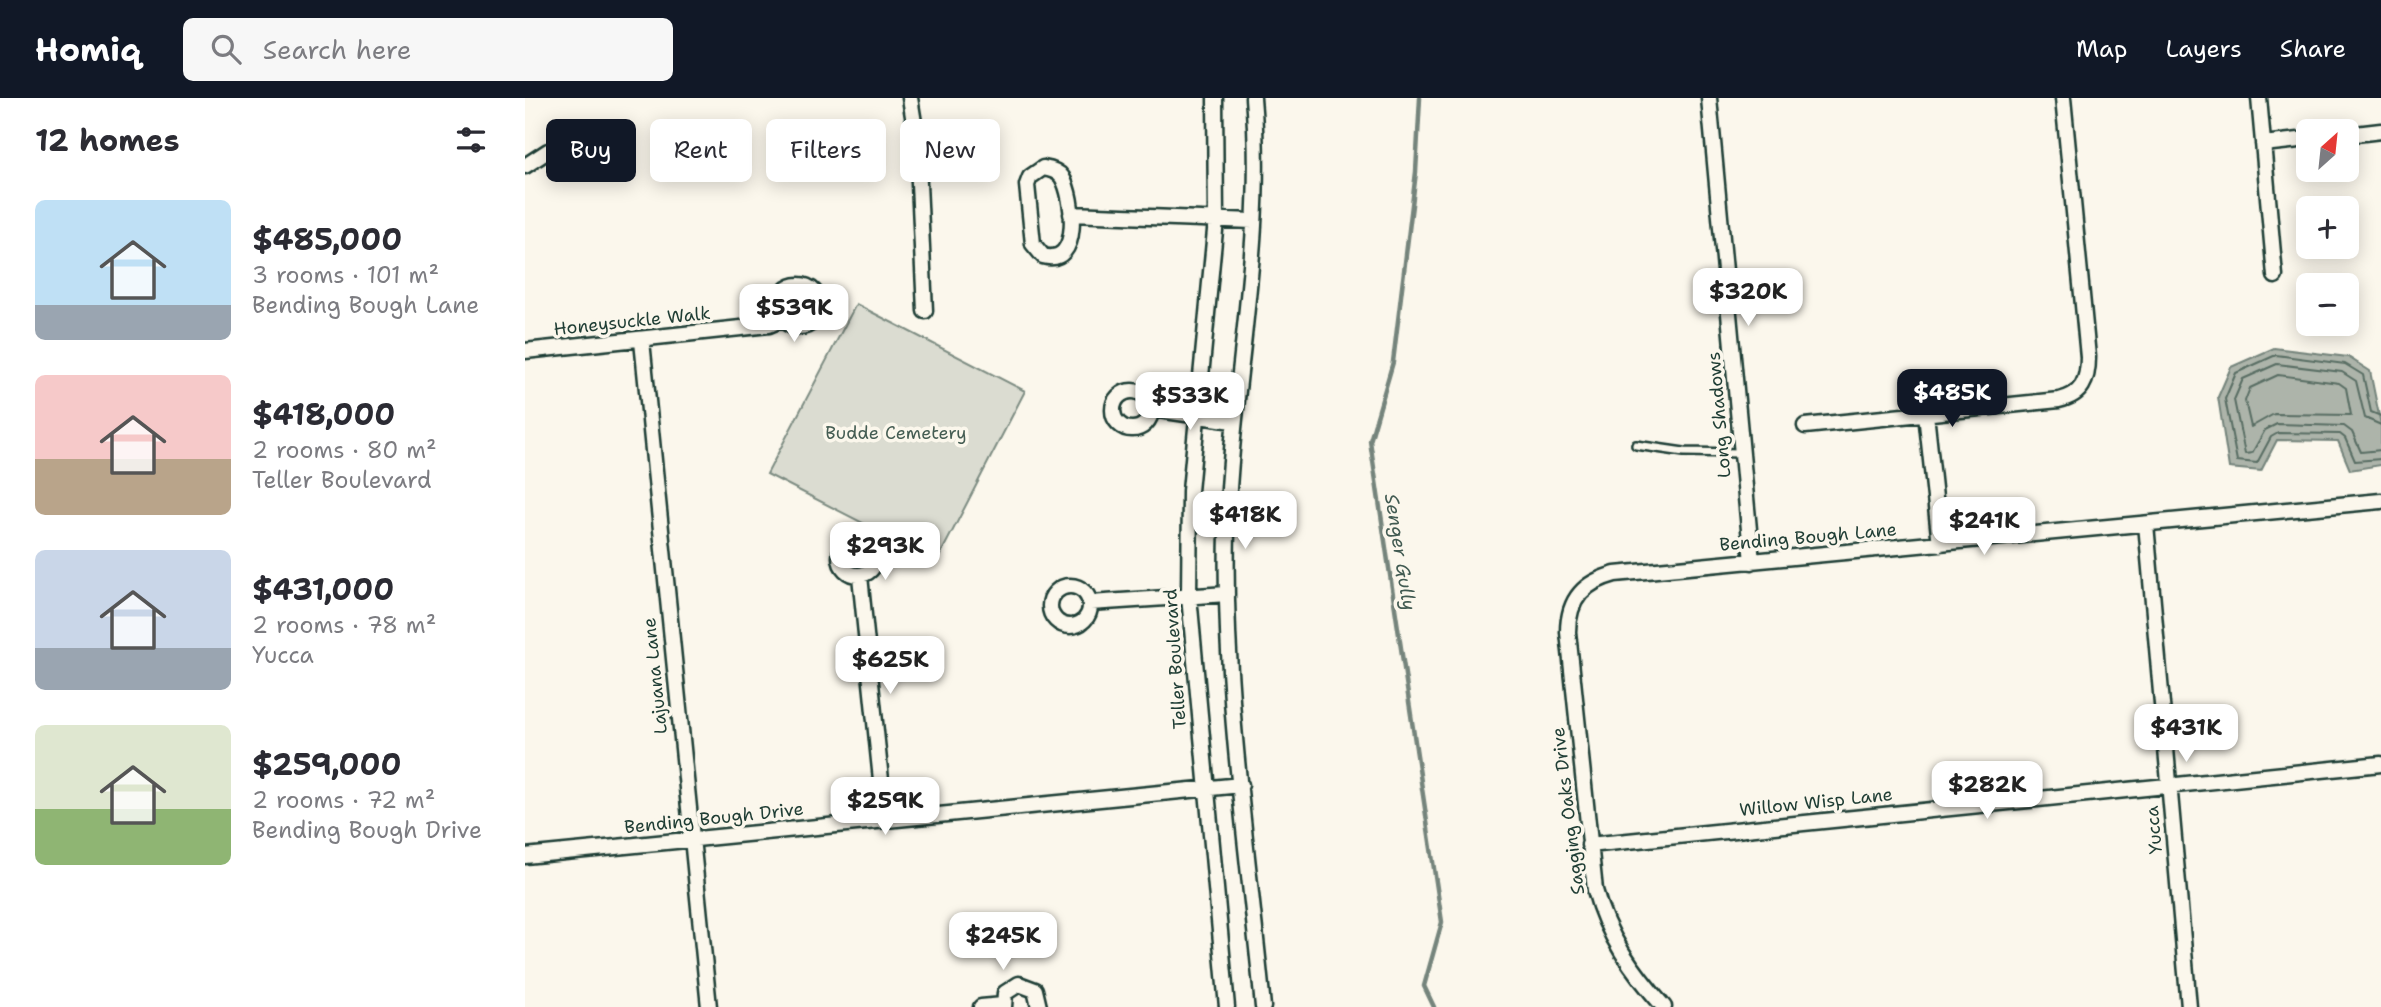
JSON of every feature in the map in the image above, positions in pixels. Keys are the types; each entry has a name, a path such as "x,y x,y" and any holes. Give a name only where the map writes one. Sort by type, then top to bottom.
{"street":[{"path":"910,98 918,141 925,311"},
{"name":"Teller Boulevard","path":"1215,98 1216,220 1190,491 1189,596 1227,1007"},
{"path":"1253,98 1253,221 1233,421 1227,594 1241,785 1263,1007"},
{"name":"Long Shadows","path":"1709,98 1752,562"},
{"path":"1805,426 2059,400 2076,394 2086,380 2088,357 2063,98"},
{"path":"2259,98 2275,276"},
{"path":"2359,134 2381,131"},
{"path":"2263,144 2296,140"},
{"path":"525,166 546,152"},
{"path":"1051,169 1063,179 1071,214 1071,238 1064,253 1049,258 1036,251 1027,185 1036,171 1051,169"},
{"path":"1071,214 1253,221"},
{"name":"Honeysuckle Walk","path":"525,351 642,341 769,325 783,319"},
{"name":"Lajuana Lane","path":"642,341 690,840 709,1007"},
{"path":"1152,410 1233,421"},
{"path":"1926,414 1940,544"},
{"name":"Bending Bough Lane","path":"1578,593 1585,586 1615,574 2381,502"},
{"name":"Yucca","path":"2146,524 2189,1007"},
{"path":"860,576 885,819"},
{"name":"Sagging Oaks Drive","path":"1578,593 1570,611 1568,632 1595,890 1602,917 1628,962 1664,1007"},
{"path":"1090,603 1227,594"},
{"name":"Willow Wisp Lane","path":"1589,845 2381,764"},
{"name":"Bending Bough Drive","path":"525,856 1241,785"},
{"path":"981,1007 1004,1006 1009,989 1025,984 1038,995 1039,1007"}],"lane":[{"path":"1636,444 1684,452 1741,453"}],"green space":[{"name":"Budde Cemetery","path":"856,304 1025,391 937,561 767,474"}],"water":[{"path":"2274,348 2348,357 2370,371 2381,425 2381,465 2350,470 2338,441 2277,440 2261,471 2229,468 2218,397 2231,367"}],"waterway":[{"name":"Senger Gully","path":"1420,98 1416,172 1393,362 1370,441 1442,922 1424,986 1434,1007"}]}
